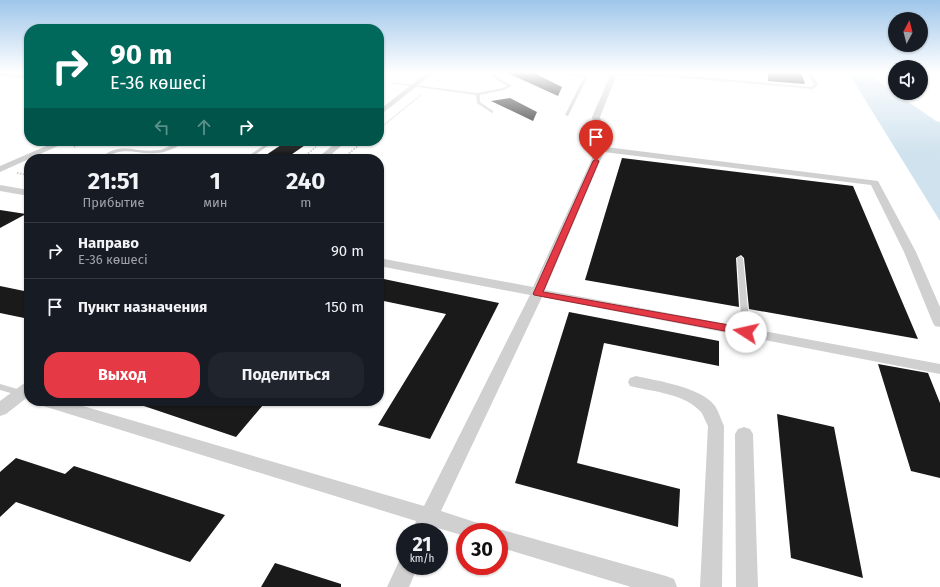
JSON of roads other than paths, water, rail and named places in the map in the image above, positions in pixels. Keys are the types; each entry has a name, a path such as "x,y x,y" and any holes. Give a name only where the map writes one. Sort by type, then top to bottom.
{"street":[{"path":"384,110 398,99"},
{"path":"424,523 537,294 607,135 608,130 597,122 596,117 603,99"},
{"path":"34,154 53,146"},
{"path":"326,154 337,146"},
{"path":"601,149 875,183 910,252 940,323"},
{"path":"0,168 24,158"},
{"path":"0,188 24,192"},
{"path":"384,263 537,294 940,369"},
{"path":"636,382 697,400 708,409 716,426 711,587"},
{"path":"0,410 24,393"},
{"path":"61,406 421,523"},
{"path":"744,434 747,587"},
{"path":"508,541 666,587"},
{"path":"398,587 403,575"}],"lane":[{"path":"478,99 478,102 492,112"},
{"path":"566,115 574,99"},
{"path":"108,154 124,149 156,152 173,146"},
{"path":"254,154 266,146"},
{"path":"740,258 746,332"},
{"path":"0,387 24,392"}],"water":[{"path":"865,99 906,100 936,121 940,122 940,221"}]}
